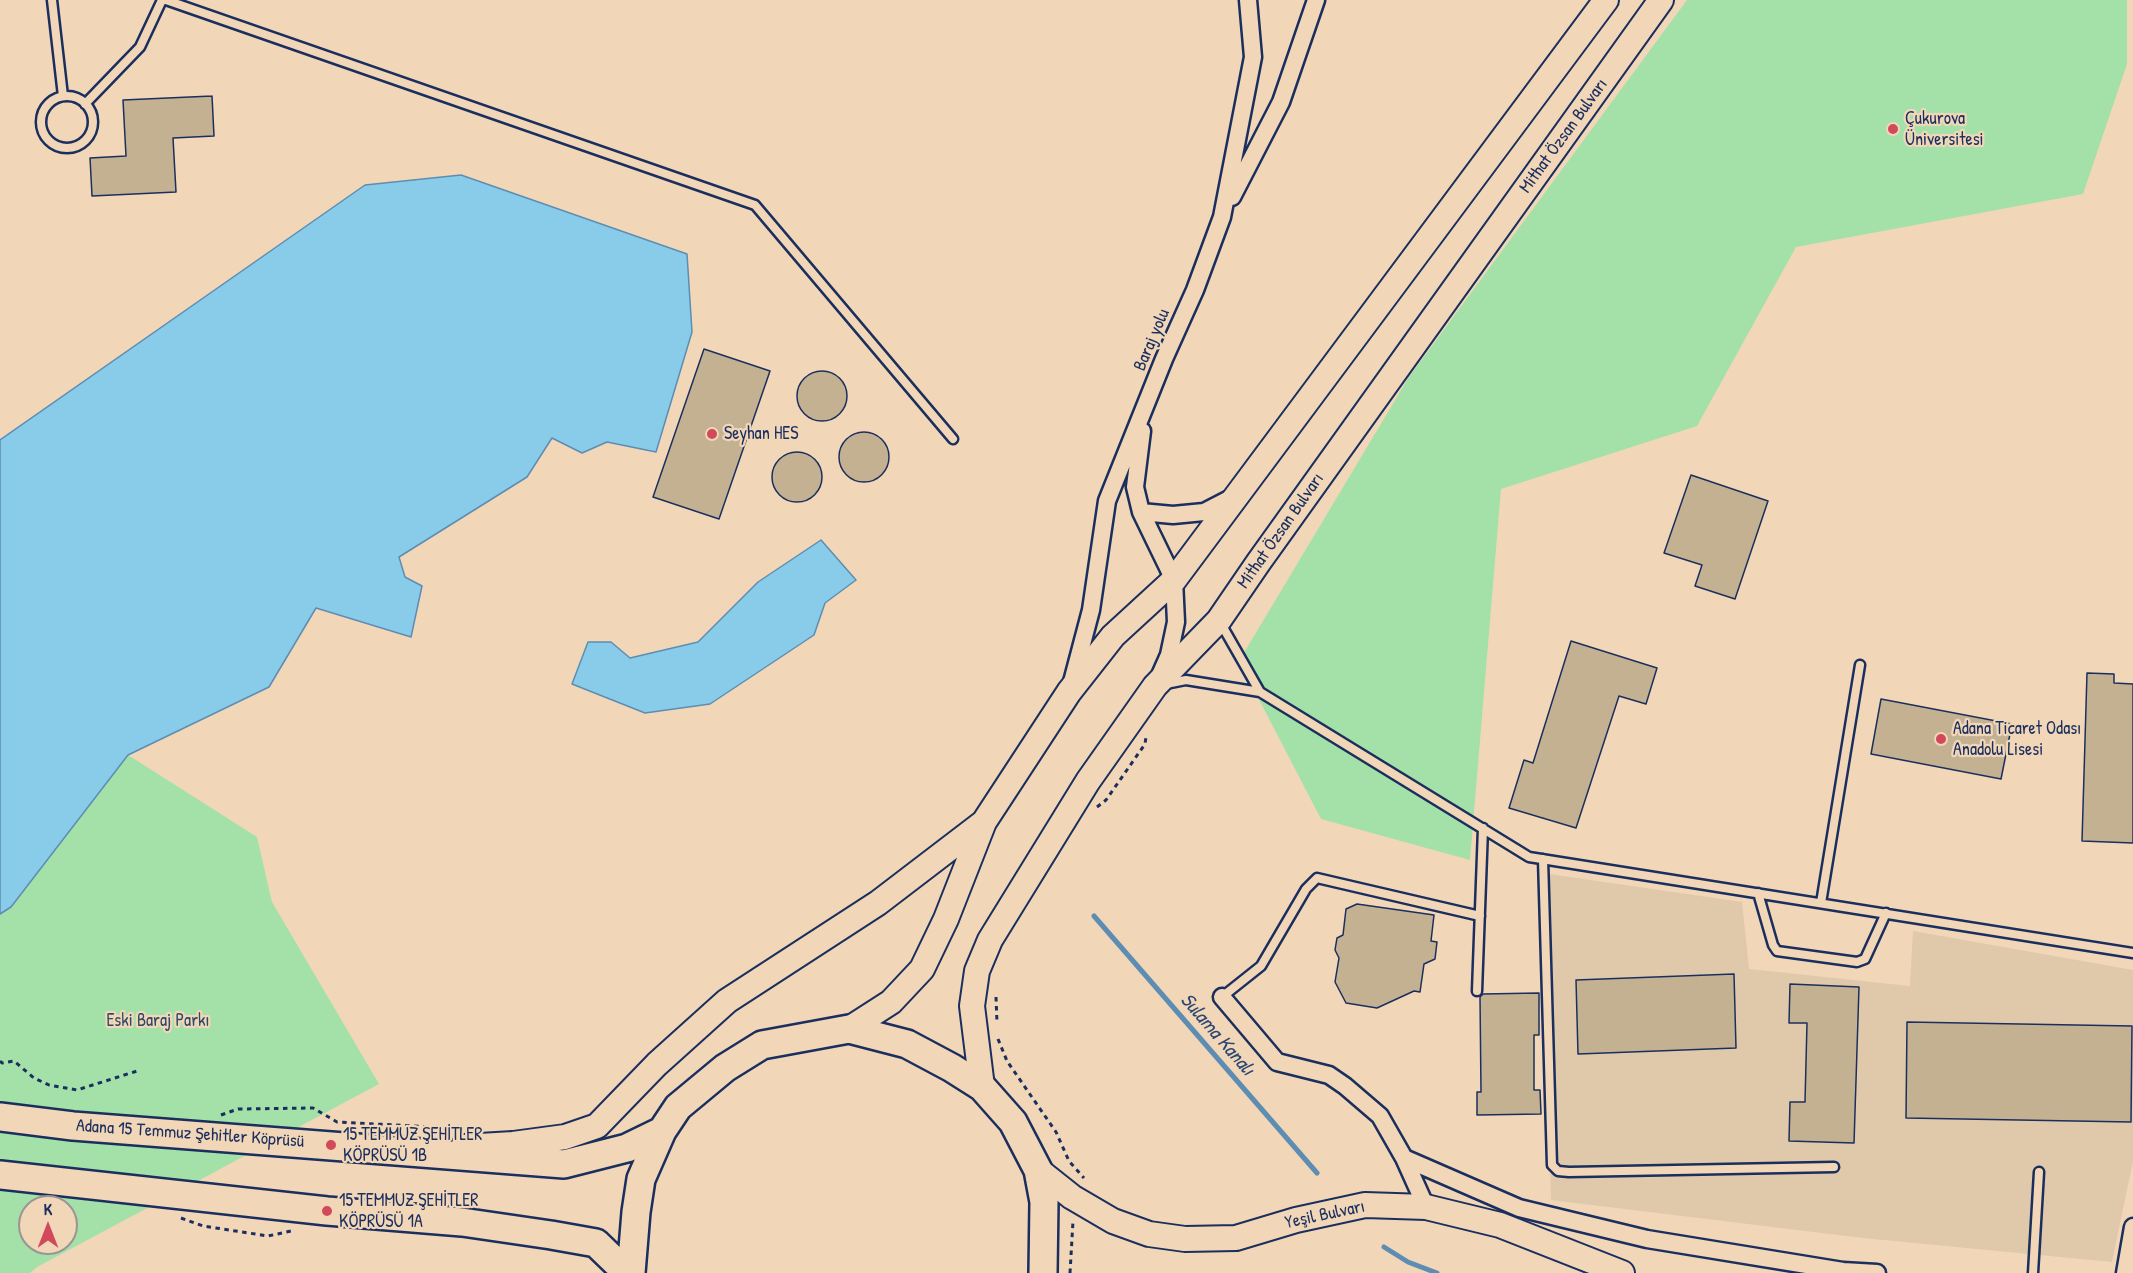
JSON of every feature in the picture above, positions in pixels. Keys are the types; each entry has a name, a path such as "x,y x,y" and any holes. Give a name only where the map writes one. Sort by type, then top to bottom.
{"main road":[{"path":"629,1273 641,1179 662,1131 678,1107 725,1068 762,1045 849,1029 891,1002 922,969 954,900 984,822 1069,692 1113,636 1174,580 1606,0"},
{"name":"Mithat Özsan Bulvarı","path":"982,1087 972,1006 977,971 990,940 1088,781 1155,686 1219,620 1264,553 1662,0"},
{"path":"390,1150 513,1144 565,1137 597,1126 657,1064 727,1001 879,903 984,822"},
{"path":"849,1029 907,1044 982,1087 1013,1122 1038,1170 1044,1202 1043,1273"},
{"name":"Adana 15 Temmuz Şehitler Köprüsü","path":"0,1117 73,1126 564,1164 627,1148 662,1131"},
{"name":"Yeşil Bulvarı","path":"1038,1170 1068,1195 1113,1221 1149,1234 1185,1239 1236,1238 1296,1220 1365,1205 1426,1207 1500,1225 1622,1273"},
{"path":"0,1175 327,1211 462,1222 551,1235 596,1244 629,1273"}],"street":[{"name":"Baraj yolu","path":"1069,692 1091,610 1107,501 1195,290 1222,217 1253,57 1248,0"},
{"path":"1222,217 1281,102 1316,0"},
{"path":"1144,409 1135,487 1141,512 1174,580 1176,622 1169,655 1155,686"},
{"path":"1141,512 1173,515 1204,512 1237,495"},
{"path":"1222,997 1277,1062 1329,1075 1380,1116 1404,1158 1426,1207"},
{"path":"1404,1158 1519,1208 1636,1237 1843,1271 1877,1273"},
{"path":"2124,1273 2133,1227"}],"lane":[{"path":"52,0 63,96"},
{"path":"85,104 140,47 162,0"},
{"path":"166,0 755,205 953,440"},
{"path":"63,96 71,96 85,104 92,118 90,134 78,145 62,147 48,140 41,125 41,117 49,103 63,96"},
{"path":"1219,620 1260,692"},
{"path":"1821,903 1860,666"},
{"path":"1155,686 1186,680 1260,692 1529,857 2133,954"},
{"path":"1477,991 1483,828"},
{"path":"1543,859 1552,1165 1558,1171 1569,1172 1834,1167"},
{"path":"1222,997 1261,966 1306,889 1317,878 1480,916"},
{"path":"1758,893 1773,945 1777,951 1857,962 1865,959 1886,913"},
{"path":"2033,1273 2039,1172"}],"path":[{"path":"1093,810 1113,791 1145,744 1147,733"},
{"path":"996,995 997,1027"},
{"path":"998,1037 1007,1061 1047,1118 1069,1161 1090,1182"},
{"path":"0,1060 2,1063 14,1061 34,1078 49,1085 77,1090 137,1071"},
{"path":"214,1119 238,1109 313,1108 338,1122 460,1128"}],"shaded area":[{"path":"1542,873 1742,902 1749,969 1910,986 1913,931 2133,970 2133,1161 2112,1262 1863,1238 1551,1200"}],"green space":[{"path":"1687,0 2127,0 2127,64 2083,194 1796,247 1697,426 1501,489 1470,860 1321,819 1239,661 1409,377"},
{"name":"Eski Baraj Parkı","path":"128,755 257,837 272,902 379,1084 78,1245 78,1195 18,1195 18,1255 59,1255 30,1273 0,1273 0,914 11,907"}],"water":[{"path":"461,175 687,254 692,332 656,452 607,442 582,453 552,438 527,477 399,557 405,577 422,586 411,637 316,608 269,687 128,755 11,907 0,914 0,440 365,185"},
{"path":"821,540 856,580 825,603 814,635 710,704 645,713 572,684 588,642 611,642 630,658 698,642 758,582"}],"building":[{"path":"212,96 214,136 173,138 176,192 92,196 90,158 126,156 123,100"},
{"name":"Seyhan HES","path":"704,349 770,371 719,519 653,497"},
{"path":"822,371 840,378 847,396 840,414 822,421 804,414 797,396 804,378"},
{"path":"864,432 882,439 889,457 882,475 864,482 846,475 839,457 846,439"},
{"path":"797,452 815,459 822,477 815,495 797,502 779,495 772,477 779,459"},
{"path":"1691,475 1768,501 1735,599 1695,586 1702,565 1664,553"},
{"path":"1571,641 1657,668 1646,704 1619,696 1576,828 1509,808 1524,760 1533,763"},
{"path":"2087,673 2114,674 2114,683 2133,684 2133,843 2082,841"},
{"name":"Adana Ticaret Odası Anadolu Lisesi","path":"1881,699 2012,724 2001,779 1871,754"},
{"path":"1357,904 1434,915 1431,941 1437,942 1435,959 1424,964 1420,992 1414,991 1377,1008 1346,1003 1335,982 1339,958 1335,950 1337,938 1343,935 1346,909"},
{"path":"1734,974 1736,1048 1578,1054 1576,980"},
{"path":"1790,984 1859,987 1854,1143 1789,1141 1790,1102 1805,1102 1807,1023 1789,1023"},
{"path":"1539,993 1539,1035 1534,1035 1534,1090 1540,1090 1541,1114 1477,1115 1477,1092 1481,1092 1480,997 1483,994"},
{"path":"1907,1022 2132,1026 2131,1122 1906,1118"}],"waterway":[{"name":"Sulama Kanalı","path":"1094,916 1317,1173"},
{"name":"Sulama Kanalı","path":"1384,1247 1408,1262 1437,1273"}],"place":[{"name":"Çukurova Üniversitesi","path":"1893,129"},
{"name":"Seyhan HES","path":"712,434"},
{"name":"Adana Ticaret Odası Anadolu Lisesi","path":"1941,739"},
{"name":"15 TEMMUZ ŞEHİTLER KÖPRÜSÜ 1B","path":"331,1145"},
{"name":"15 TEMMUZ ŞEHİTLER KÖPRÜSÜ 1A","path":"327,1211"}]}
